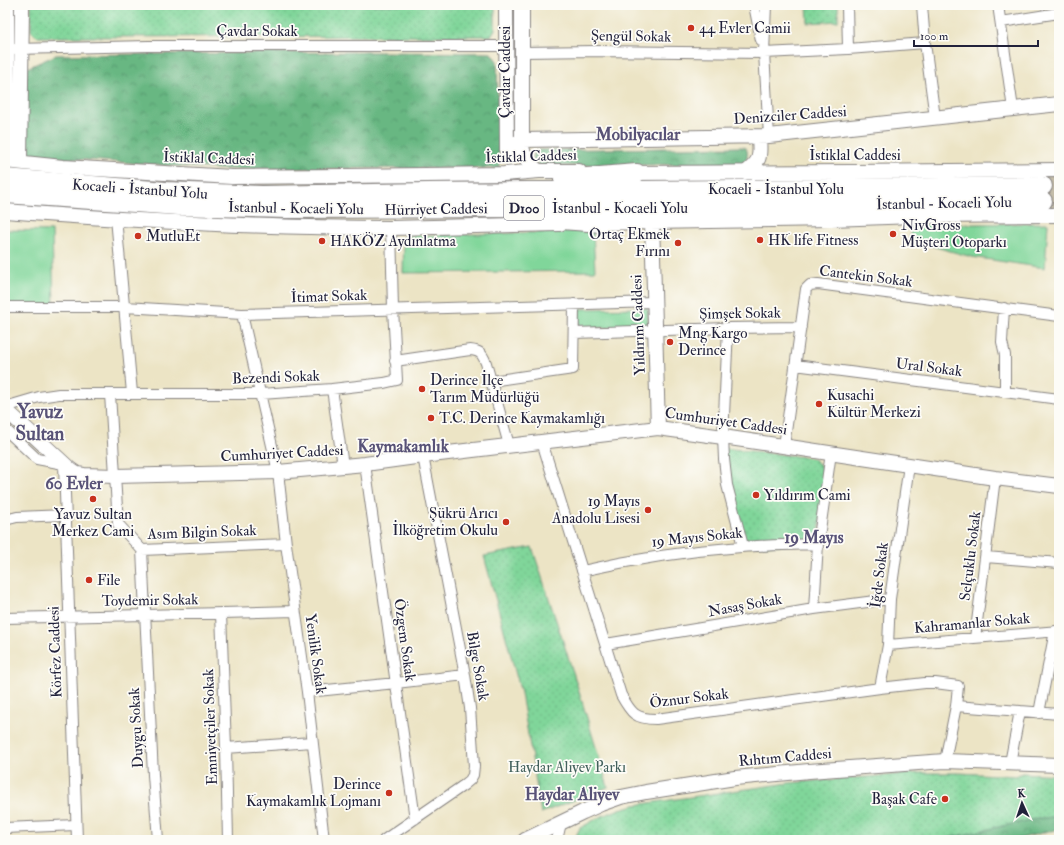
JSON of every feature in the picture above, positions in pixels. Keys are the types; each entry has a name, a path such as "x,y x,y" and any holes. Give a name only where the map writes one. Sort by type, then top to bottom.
{"highway":[{"name":"Kocaeli - İstanbul Yolu","path":"9,166 123,188 219,194 429,192 1050,204"},
{"path":"429,192 638,173"},
{"name":"İstanbul - Kocaeli Yolu","path":"6,207 179,206 286,209 465,209 1050,204"},
{"path":"465,209 601,223"}],"main road":[{"path":"7,5 9,166"},
{"path":"9,166 21,49 22,5"},
{"name":"Çavdar Caddesi","path":"504,174 507,155 506,5"},
{"name":"Çavdar Caddesi","path":"504,174 516,166 520,157 522,143 522,5"},
{"name":"Denizciler Caddesi","path":"522,143 638,137 764,136 1059,104"},
{"name":"Çavdar Caddesi","path":"507,115 515,135 522,143 524,156 533,167 539,171"},
{"path":"745,173 757,162 760,156 764,136"},
{"path":"507,155 510,148 515,143 522,143"},
{"path":"760,156 774,173"},
{"name":"İstiklal Caddesi","path":"9,166 63,167 232,176 504,174 539,171 638,173 1057,172"},
{"name":"Hürriyet Caddesi","path":"6,207 169,222 234,225 391,228 915,216 1050,204"},
{"name":"Yıldırım Caddesi","path":"652,222 658,428"},
{"name":"Cumhuriyet Caddesi","path":"5,408 64,464 77,474 84,475 115,476 278,472 365,464 509,445 658,428 908,466 1059,486"},
{"name":"Rıhtım Caddesi","path":"525,840 559,831 601,804 622,797 735,778 945,761 1059,765"},
{"name":"Rıhtım Caddesi","path":"542,840 600,811 618,804 641,798 766,781 944,767 1059,770"}],"street":[{"path":"754,5 764,54"},
{"path":"764,136 764,54 766,5"},
{"path":"847,5 848,49"},
{"path":"922,5 925,43 935,118"},
{"path":"998,5 1013,109"},
{"path":"1001,22 1059,13"},
{"name":"Şengül Sokak","path":"522,52 596,51 764,54 925,43"},
{"name":"Çavdar Sokak","path":"7,49 149,46 506,46"},
{"path":"116,218 132,393"},
{"name":"Bezendi Sokak","path":"5,408 26,400 59,394 261,394 332,389 397,380 395,361 391,228"},
{"name":"Cantekin Sokak","path":"784,446 806,289 810,285 813,284 1059,316"},
{"name":"İtimat Sokak","path":"5,307 125,308 242,314 654,302"},
{"path":"491,381 574,370 574,304"},
{"path":"1004,308 1002,342 1005,355 1004,392"},
{"name":"Yenilik Sokak","path":"242,314 278,472 286,544 307,692 324,840"},
{"name":"Şimşek Sokak","path":"574,333 801,327"},
{"path":"728,328 723,437 724,459 727,485 743,546"},
{"path":"395,361 470,350 475,350 482,354 509,445"},
{"name":"Ural Sokak","path":"795,365 1059,399"},
{"path":"332,389 343,466"},
{"name":"Asım Bilgin Sokak","path":"110,394 118,524 142,550 286,544"},
{"path":"5,429 37,459 64,464"},
{"name":"Öznur Sokak","path":"542,442 621,695 631,711 638,717 645,719 656,719 925,683 958,686 956,706 945,761"},
{"path":"814,609 818,544 831,454"},
{"name":"Bilge Sokak","path":"384,840 464,785 473,775 474,766 473,736 465,675 423,456"},
{"name":"Körfez Caddesi","path":"64,464 77,840"},
{"name":"Özgem Sokak","path":"365,464 415,819"},
{"name":"İğde Sokak","path":"880,688 888,645 890,599 908,466"},
{"name":"Selçuklu Sokak","path":"975,638 995,478"},
{"path":"5,520 17,517 65,516"},
{"name":"19 Mayıs Sokak","path":"582,571 645,558 696,551 743,546 818,544"},
{"name":"Duygu Sokak","path":"142,550 153,775 158,840"},
{"path":"986,557 1059,563"},
{"name":"Nasaş Sokak","path":"606,644 814,609 890,599"},
{"name":"Toydemir Sokak","path":"5,618 296,611"},
{"name":"Emniyetçiler Sokak","path":"221,613 228,840"},
{"path":"1039,713 1057,631"},
{"name":"Kahramanlar Sokak","path":"888,645 1057,631"},
{"path":"307,692 465,675"},
{"path":"956,706 1059,714"},
{"path":"1010,763 1020,711"},
{"path":"226,748 312,742"},
{"path":"5,828 76,824"}],"green space":[{"path":"31,5 495,5 495,29 491,36 38,37 31,31"},
{"path":"807,5 838,5 838,21 808,23"},
{"path":"371,52 491,53 497,61 499,168 220,169 30,156 24,125 27,68 56,55"},
{"path":"743,147 747,150 747,158 742,164 739,165 544,166 539,165 533,159 536,150"},
{"path":"1045,177 1051,179 1059,187 1059,203 1044,212"},
{"path":"1048,223 1045,268 972,257 910,240 911,225"},
{"path":"5,230 52,231 54,307 5,307"},
{"path":"593,231 595,271 403,273 404,236"},
{"path":"648,308 648,327 579,328 579,309"},
{"path":"723,448 812,458 818,463 825,473 818,544 743,546"},
{"name":"Haydar Aliyev Parkı","path":"532,547 574,675 608,787 541,813 521,693 484,556"},
{"path":"920,773 959,773 1016,776 1022,773 1059,775 1059,816 1030,820 938,840 574,840 580,828 600,817 635,805 789,783"},
{"path":"1059,816 1059,829 1014,840 938,840 1030,820"}],"tunnel":[{"path":"1043,186 1059,186"},
{"path":"1043,201 1059,201"}],"railway":[{"path":"1049,840 1059,838"}],"place":[{"name":"44 Evler Camii","path":"691,28"},
{"name":"NivGross Müşteri Otoparkı","path":"893,234"},
{"name":"MutluEt","path":"138,236"},
{"name":"HK life Fitness","path":"760,240"},
{"name":"HAKÖZ Aydınlatma","path":"322,241"},
{"name":"Ortaç Ekmek Fırını","path":"678,243"},
{"name":"Mng Kargo Derince","path":"670,342"},
{"name":"Derince İlçe Tarım Müdürlüğü","path":"422,389"},
{"name":"Kusachi Kültür Merkezi","path":"819,404"},
{"name":"T.C. Derince Kaymakamlığı","path":"431,418"},
{"name":"Yıldırım Cami","path":"756,495"},
{"name":"Yavuz Sultan Merkez Cami","path":"93,499"},
{"name":"19 Mayıs Anadolu Lisesi","path":"648,510"},
{"name":"Şükrü Arıcı İlköğretim Okulu","path":"506,522"},
{"name":"File","path":"89,580"},
{"name":"Derince Kaymakamlık Lojmanı","path":"389,793"},
{"name":"Başak Cafe","path":"945,799"}],"district":[{"name":"Mobilyacılar","path":"638,134"},
{"name":"Yavuz Sultan","path":"40,422"},
{"name":"Kaymakamlık","path":"403,446"},
{"name":"60 Evler","path":"74,483"},
{"name":"19 Mayıs","path":"814,537"},
{"name":"Haydar Aliyev","path":"572,794"}]}
